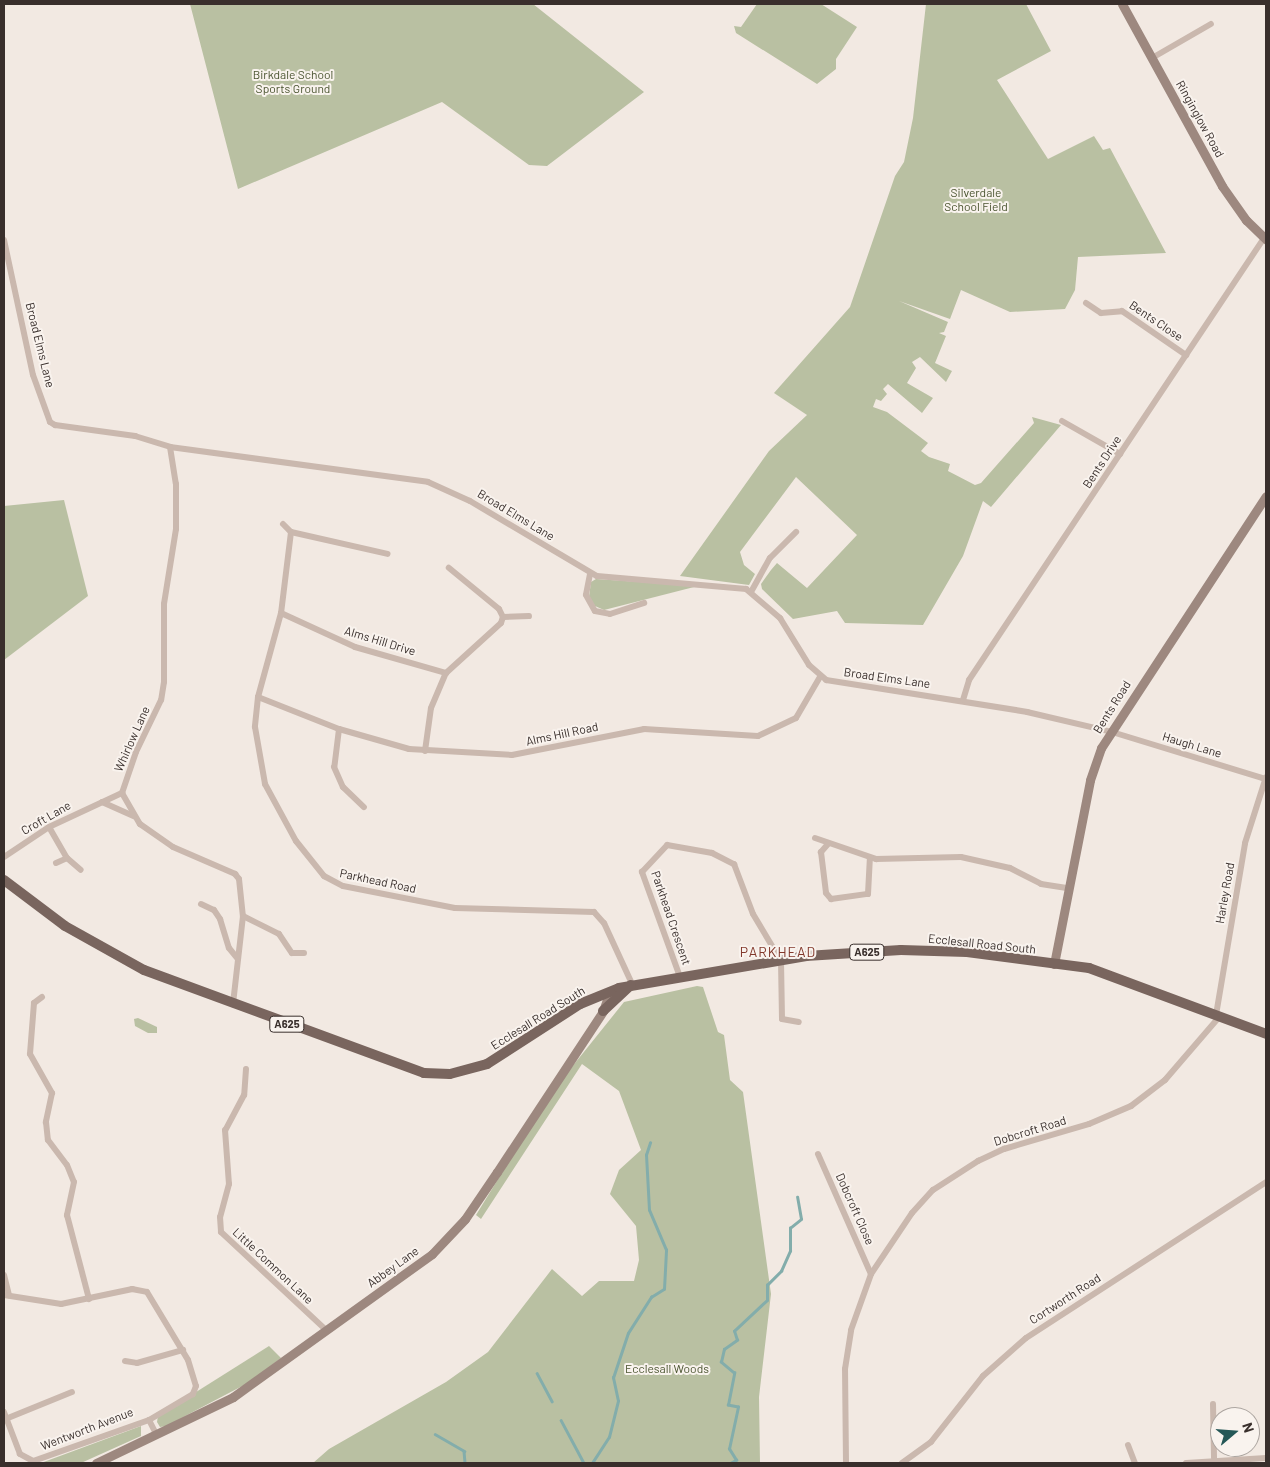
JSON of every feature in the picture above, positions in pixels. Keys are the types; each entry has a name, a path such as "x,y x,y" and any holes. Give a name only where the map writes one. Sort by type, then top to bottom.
{"main road":[{"name":"Ecclesall Road South","path":"4,880 89,941 144,970 232,1005 410,1070 436,1075 487,1064 580,1004 610,990 632,984 781,961 930,950 1054,964 1124,979 1266,1034"},
{"path":"580,1004 592,1005 601,1014 632,984"}],"street":[{"name":"Ringinglow Road","path":"1122,4 1222,186 1265,238"},
{"path":"1152,58 1211,24"},
{"name":"Bents Drive","path":"963,700 969,680 1265,238"},
{"name":"Broad Elms Lane","path":"4,240 33,375 50,422 68,428 135,436 170,447 428,482 470,500 521,534 584,566 590,574"},
{"name":"Bents Close","path":"1086,304 1101,313 1122,311 1186,355"},
{"path":"1062,421 1120,454"},
{"name":"Whirlow Lane","path":"122,793 163,691 164,604 176,529 176,484 170,447"},
{"name":"Bents Road","path":"1054,964 1067,888 1090,780 1112,732 1266,496"},
{"path":"283,524 291,532 388,554"},
{"name":"Parkhead Road","path":"291,532 281,613 258,697 257,745 265,784 296,841 330,881 455,908 589,910 604,923 632,984"},
{"path":"751,592 770,558 796,532"},
{"path":"449,568 500,609 503,617"},
{"path":"644,602 610,614 595,611 586,595 590,574 734,586 751,592 780,618 820,677"},
{"name":"Alms Hill Drive","path":"281,613 354,647 446,673"},
{"path":"425,751 431,708 446,673 503,617 529,616"},
{"name":"Broad Elms Lane","path":"820,677 833,682 963,700 1112,732"},
{"name":"Alms Hill Road","path":"258,697 339,729 425,751 512,755 618,732 662,728 758,736 796,718 820,677"},
{"path":"339,729 334,767 343,787 364,807"},
{"name":"Haugh Lane","path":"1112,732 1266,778"},
{"name":"Harley Road","path":"1218,1016 1245,843 1266,778"},
{"path":"122,793 134,816"},
{"name":"Croft Lane","path":"4,857 49,827 122,793"},
{"path":"102,802 134,816 173,847 235,874 242,891 243,916 232,1005"},
{"path":"49,827 66,858 81,870"},
{"path":"816,838 870,858 910,861 953,855 1010,868 1041,884 1067,888"},
{"path":"828,844 821,852 826,894 831,899 868,894 870,858"},
{"name":"Parkhead Crescent","path":"680,976 642,872 667,845 712,853 734,864 753,914 781,961"},
{"path":"56,863 66,858"},
{"path":"201,904 214,910 220,919 229,948 238,958"},
{"path":"243,916 279,934 292,953 304,953"},
{"path":"781,961 782,1019 800,1022"},
{"name":"Abbey Lane","path":"96,1463 233,1397 325,1329 406,1275 454,1232 601,1014 610,990"},
{"path":"42,997 34,1003 30,1054 52,1092 46,1122 48,1140 67,1165 74,1182 67,1216 89,1299"},
{"name":"Dobcroft Road","path":"846,1463 846,1354 871,1274 912,1213 955,1174 1004,1149 1090,1124 1131,1106 1165,1080 1218,1016"},
{"name":"Little Common Lane","path":"246,1068 244,1095 225,1130 229,1184 220,1217 221,1232 325,1329"},
{"name":"Dobcroft Close","path":"818,1154 871,1274"},
{"name":"Cortworth Road","path":"902,1463 931,1442 983,1376 1026,1338 1266,1182"},
{"path":"4,1274 6,1295"},
{"name":"Wentworth Avenue","path":"4,1412 8,1418 20,1454 27,1461 59,1454 149,1420 195,1390 193,1370 183,1350 147,1292 132,1289 89,1299 46,1303 6,1295"},
{"path":"125,1361 137,1363 183,1350"},
{"path":"8,1418 72,1392"},
{"path":"1213,1404 1214,1458"},
{"name":"Wentworth Avenue","path":"149,1420 156,1434"},
{"path":"1128,1445 1135,1463"},
{"path":"1186,1463 1214,1458 1266,1458"}],"green space":[{"name":"Birkdale School Sports Ground","path":"190,4 533,4 644,92 547,166 529,165 442,102 238,189"},
{"path":"757,4 821,4 857,27 836,59 836,69 817,84 736,33 734,26 741,27"},
{"name":"Silverdale School Field","path":"926,4 1026,4 1051,51 997,80 1048,159 1094,136 1103,150 1110,148 1166,253 1078,257 1075,290 1065,309 1010,312 961,290 950,319 899,301 948,322 944,332 939,333 946,336 935,363 952,371 946,382 920,357 912,362 916,368 907,383 933,398 922,413 888,384 883,389 887,394 881,401 876,399 873,407 887,412 928,443 921,451 929,457 950,464 948,471 975,485 981,483 1034,423 1032,417 1061,425 991,507 983,501 963,556 923,625 845,623 837,611 793,619 762,589 761,584 771,570 777,563 807,588 857,535 796,477 740,552 744,565 755,574 749,585 680,576 769,451 807,415 774,393 850,307 895,176 904,162 913,118"},
{"path":"64,500 88,596 4,660 4,506"},
{"path":"596,579 698,586 604,610 595,606 589,597 591,582"},
{"name":"Ecclesall Woods","path":"697,986 703,987 718,1032 724,1035 730,1080 743,1092 771,1294 759,1397 760,1463 313,1463 329,1449 446,1382 488,1352 552,1269 582,1296 599,1281 634,1281 639,1260 636,1226 610,1194 619,1170 641,1150 619,1091 582,1064 481,1219 476,1215 551,1093 624,1002"},
{"path":"138,1018 157,1027 157,1033 148,1033 135,1026 134,1019"},
{"path":"269,1346 281,1358 248,1383 166,1426 160,1427 157,1422 158,1416"},
{"path":"141,1426 141,1436 81,1463 41,1463"}],"waterway":[{"path":"592,1463 609,1437 618,1401 613,1378 628,1333 651,1297 664,1289 666,1250 649,1210 646,1155 650,1143"},
{"path":"730,1463 736,1460 729,1449 738,1407 728,1405 734,1373 721,1362 724,1349 737,1340 734,1331 767,1300 767,1285 781,1271 790,1251 790,1228 801,1219 797,1197"},
{"path":"537,1373 552,1401"},
{"path":"561,1420 584,1463"},
{"path":"435,1434 464,1451 465,1463"}],"district":[{"name":"PARKHEAD","path":"778,952"}]}
